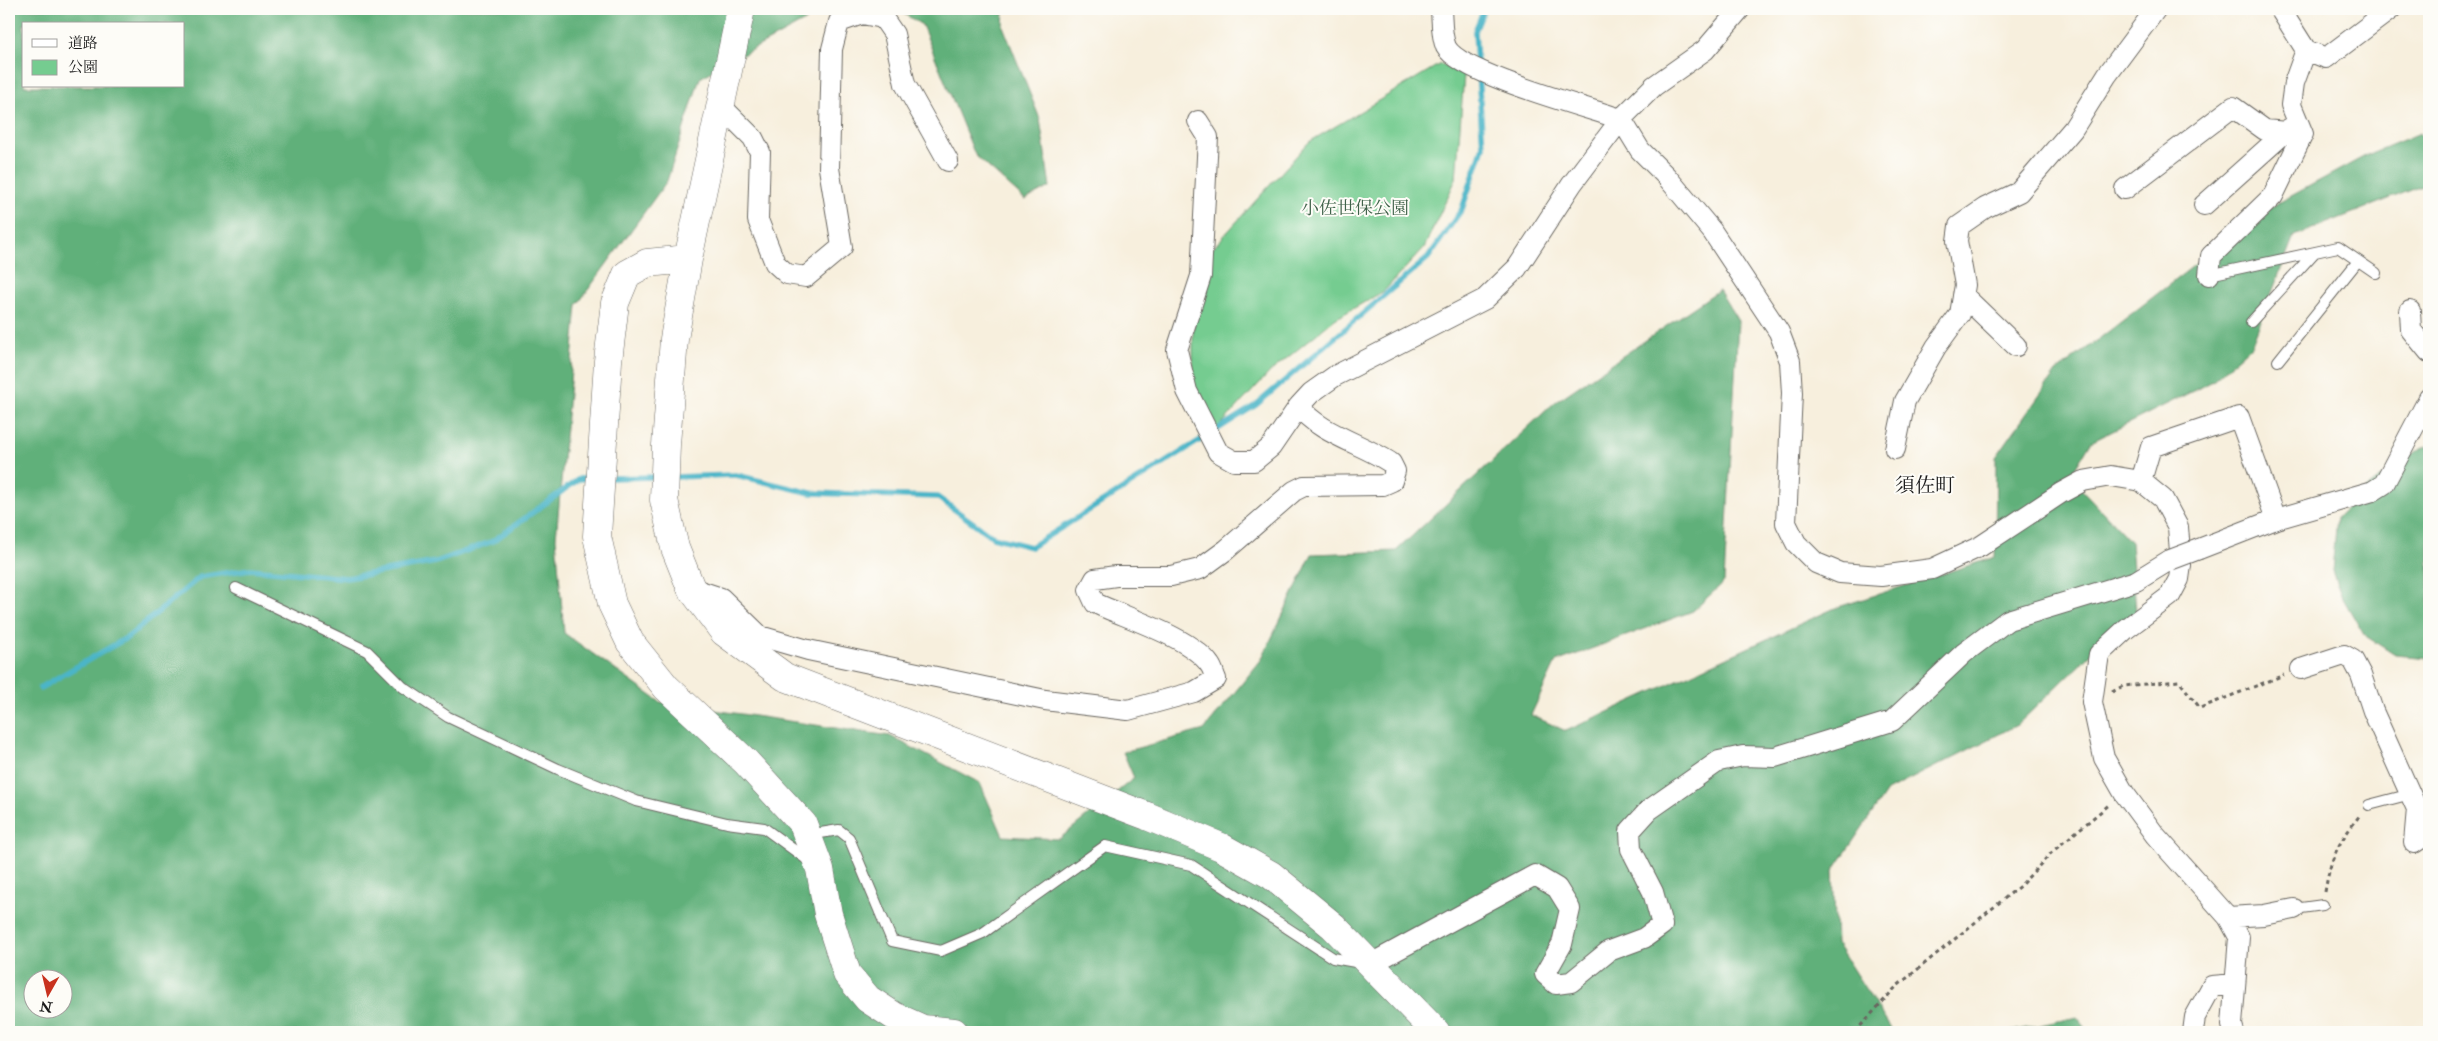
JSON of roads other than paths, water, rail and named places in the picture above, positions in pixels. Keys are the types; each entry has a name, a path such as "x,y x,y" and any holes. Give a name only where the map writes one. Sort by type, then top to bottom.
{"street":[{"path":"742,9 688,259 674,339 664,500 674,548 691,588 724,632 785,677 1148,816 1221,847 1271,875 1333,926 1436,1032"},
{"path":"1441,9 1442,29 1447,48 1465,61 1512,85 1622,119 1640,150 1666,176 1712,231 1779,332 1790,361 1792,393 1786,523 1796,543 1816,563 1840,573 1881,576 1932,569 1981,546 2061,493 2083,481 2111,476 2141,481 2163,499 2178,526 2181,565 2179,579 2170,596 2126,628 2098,654 2092,702 2104,758 2124,793 2154,834 2228,917 2239,937 2232,1025 2234,1032"},
{"path":"1198,121 1208,136 1201,276 1177,350 1186,391 1218,452 1234,461 1254,461 1271,447 1299,406 1311,393 1335,376 1485,299 1518,268 1572,184 1622,119 1654,86 1705,50 1740,9"},
{"path":"1895,450 1905,401 1936,347 1960,314 1964,285 1957,241 1959,226 1985,208 2018,192 2073,129 2107,75 2156,9"},
{"path":"2280,9 2306,50 2326,58 2391,9"},
{"path":"722,107 753,138 760,152 758,220 775,263 787,274 806,276 842,247 829,168 832,49 839,22 862,14 883,18 894,34 905,84 948,161"},
{"path":"2292,127 2291,105 2294,83 2306,50"},
{"path":"2125,189 2233,107 2265,130 2292,127 2303,134 2273,196 2211,256 2209,275"},
{"path":"2204,205 2292,127"},
{"path":"688,259 647,262 627,274 614,311 599,480 597,536 602,566 612,604 630,642 666,687 778,795 803,824 820,869 828,914 847,974 868,999 894,1016 923,1029 954,1032"},
{"path":"1963,295 2016,346"},
{"path":"2410,310 2411,330 2429,352"},
{"path":"1369,965 1535,874 1557,888 1570,909 1562,944 1545,974 1556,984 1571,982 1609,951 1644,938 1662,925 1653,892 1631,849 1630,831 1648,810 1719,760 1743,756 1775,757 1892,721 1964,653 2008,620 2136,582 2170,560 2276,519 2373,491 2384,484 2429,398"},
{"path":"691,588 721,598 760,636 808,650 1045,700 1128,710 1165,702 1194,692 1216,679 1211,666 1198,653 1160,630 1125,618 1095,603 1090,590 1095,579 1116,576 1171,576 1200,569 1226,550 1294,491 1304,486 1383,485 1392,481 1395,471 1391,462 1330,430 1304,414 1299,406"},
{"path":"2141,481 2151,447 2239,417 2276,519"},
{"path":"2301,669 2344,655 2353,660 2361,676 2373,712 2417,809 2414,843 2429,832"},
{"path":"2228,917 2264,915 2294,910"},
{"path":"2192,1032 2195,1017 2212,986 2236,984"}],"lane":[{"path":"2209,275 2338,247 2376,273"},
{"path":"2251,322 2315,252"},
{"path":"2278,361 2358,261"},
{"path":"236,588 367,652 404,687 448,717 558,769 636,801 727,823 764,828 820,869"},
{"path":"2369,804 2411,794"},
{"path":"807,835 839,830 849,838 892,941 941,950 983,933 1105,846 1191,865 1333,958 1369,965"},
{"path":"2294,910 2323,905"}],"waterway":[{"path":"1477,64 1475,31 1484,9"},
{"path":"673,477 736,475 811,493 937,497 993,537 1031,547 1256,405 1428,258 1462,209 1483,147 1478,73"},
{"path":"608,478 659,477"},
{"path":"40,688 128,637 200,577 250,569 347,578 436,562 493,541 579,479 594,478"}],"district":[{"name":"須佐町","path":"1925,485"}],"park label":[{"name":"小佐世保公園","path":"1355,208"}]}
